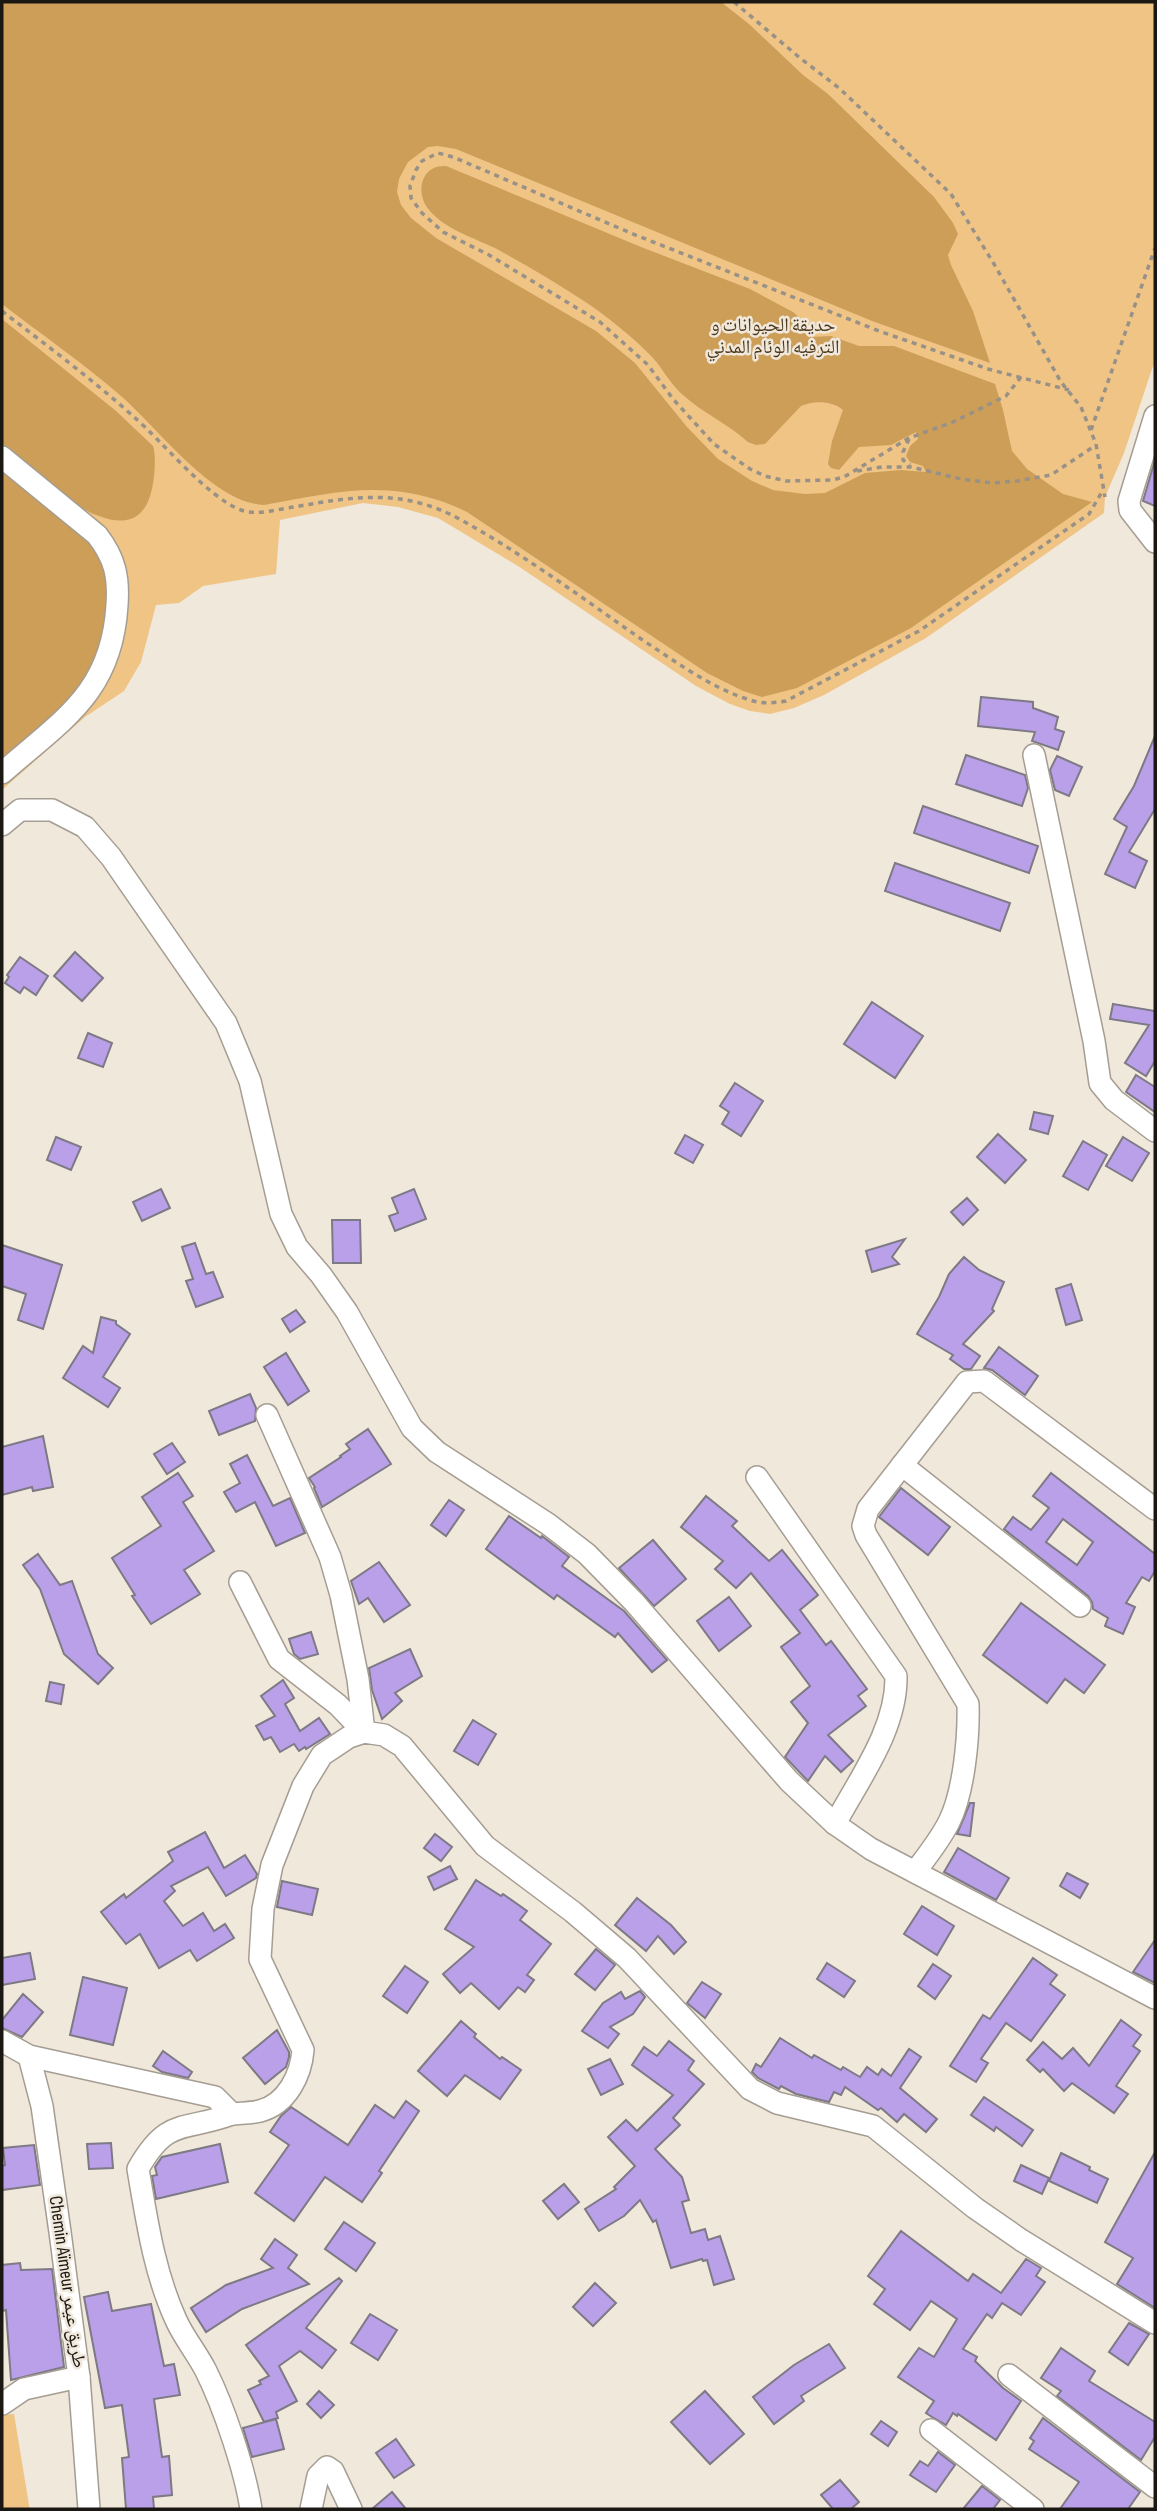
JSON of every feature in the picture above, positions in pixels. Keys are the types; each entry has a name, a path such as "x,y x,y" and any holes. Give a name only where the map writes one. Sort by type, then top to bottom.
{"street":[{"path":"1155,416 1148,464 1129,501 1130,510 1155,542"},
{"path":"2,457 97,535 115,563 118,588 114,636 109,657 92,688 72,711 2,773"},
{"path":"1034,755 1094,1041 1100,1083 1114,1100 1155,1130"},
{"path":"2,825 20,810 52,810 85,827 111,857 226,1023 250,1081 281,1214 297,1247 347,1312 412,1428 437,1452 548,1524 587,1554 634,1602 789,1781 835,1824 871,1849 1155,1998"},
{"path":"915,1872 951,1819 969,1734 968,1703 866,1535 863,1526 868,1509 967,1382 984,1381 1155,1509"},
{"path":"267,1415 330,1557 341,1595 358,1679 364,1732"},
{"path":"902,1465 1080,1606"},
{"path":"757,1477 896,1676 897,1689 884,1733 835,1824"},
{"path":"240,1582 279,1659 338,1704 364,1732"},
{"path":"251,2509 232,2438 206,2371 176,2322 156,2267 138,2169 148,2150 162,2136 185,2125 232,2114 261,2111 279,2102 302,2066 303,2050 260,1959 263,1909 272,1865 303,1786 322,1755 349,1737 364,1732 384,1735 402,1746 485,1846 573,1912 627,1958 750,2089 777,2103 873,2126 975,2208 1021,2240 1155,2323"},
{"path":"2,2042 29,2056 215,2097 232,2114"},
{"name":"Chemin Aïmeur طريق عيمر","path":"29,2056 42,2106 79,2377 89,2509"},
{"path":"1009,2375 1155,2487"},
{"path":"2,2404 24,2389 79,2377"},
{"path":"931,2430 1033,2509"},
{"path":"311,2509 318,2476 327,2467 333,2471 351,2509"}],"path":[{"path":"734,2 839,88 951,194 1061,382 1080,407 1096,444 1105,497"},
{"path":"1021,377 1006,396 953,422 909,438 855,471 832,480 786,481 750,469 731,457 696,424 648,365 600,322 434,225 411,198 410,186 422,161 438,153 453,157 633,234 880,331 988,369 1021,377 1069,390"},
{"path":"1091,430 1155,248"},
{"path":"2,311 109,395 200,480 242,510 263,512 372,496 403,499 442,510 522,558 701,679 752,701 769,704 786,701 919,631 1088,514 1104,490"},
{"path":"909,438 903,452 904,460 911,467"},
{"path":"855,471 911,467 961,479 993,483 1037,479 1051,475 1096,444"}],"green space":[{"name":"حديقة الحيوانات و الترفيه الوئام المدني","path":"2,2 1155,2 1155,360 1124,453 1105,497 1104,513 926,638 824,695 794,708 770,714 730,704 696,686 518,566 438,518 398,507 363,503 280,520 276,574 203,586 179,603 156,605 141,662 124,691 85,717 2,790"},
{"name":"حديقة الحيوانات و الترفيه الوئام المدني","path":"2,2 721,2 828,94 934,197 958,234 948,255 973,311 990,363 872,321 456,149 428,147 408,162 399,179 397,192 401,205 411,218 436,238 596,331 635,363 687,427 718,459 752,481 773,490 805,494 825,493 865,473 901,470 926,472 923,466 910,462 906,456 910,446 918,439 916,432 891,445 859,447 839,470 831,468 828,464 832,441 843,410 829,403 801,406 765,444 748,442 683,395 646,351 595,309 530,268 436,217 422,197 421,189 426,175 437,167 446,166 750,289 793,312 803,321 812,337 831,336 859,346 894,346 995,384 1012,451 1027,469 1063,494 1092,502 911,628 797,688 762,697 707,673 467,512 441,501 416,494 367,490 318,495 264,505 245,501 225,492 187,462 121,396 2,304"},
{"path":"2,319 116,411 153,446 155,465 152,487 149,499 137,516 120,521 99,516 54,490 2,449"},
{"path":"2,470 82,530 108,566 107,614 95,661 79,690 2,766"},
{"path":"14,2414 30,2509 2,2509 2,2415"}],"building":[{"path":"1155,460 1155,506 1143,501"},
{"path":"981,697 1033,702 1033,708 1058,717 1055,729 1064,732 1058,750 1032,741 1035,732 978,726"},
{"path":"1155,736 1155,809 1129,852 1147,861 1135,888 1105,874 1127,827 1114,819 1134,786"},
{"path":"966,755 1025,775 1028,788 1022,806 956,784"},
{"path":"1057,756 1082,767 1069,796 1055,790 1050,770"},
{"path":"923,806 1038,846 1029,873 914,833"},
{"path":"895,863 1010,903 1000,931 885,891"},
{"path":"75,952 103,978 82,1001 54,976"},
{"path":"20,957 48,976 36,995 24,987 20,993 5,983 9,977 7,975"},
{"path":"872,1002 923,1036 895,1078 844,1044"},
{"path":"1113,1004 1155,1011 1155,1061 1146,1076 1125,1063 1149,1025 1110,1019"},
{"path":"88,1033 112,1043 103,1067 78,1058"},
{"path":"1136,1075 1155,1087 1155,1112 1126,1092"},
{"path":"735,1083 763,1101 741,1136 722,1124 729,1112 720,1106"},
{"path":"1034,1112 1053,1116 1048,1134 1030,1129"},
{"path":"998,1134 1026,1160 1005,1183 977,1157"},
{"path":"685,1135 703,1145 693,1163 675,1153"},
{"path":"56,1137 81,1147 71,1170 47,1160"},
{"path":"1123,1137 1149,1153 1132,1181 1106,1166"},
{"path":"1083,1141 1107,1155 1088,1190 1063,1176"},
{"path":"161,1189 170,1208 142,1221 133,1202"},
{"path":"414,1189 426,1219 395,1231 389,1216 398,1213 392,1198"},
{"path":"967,1198 978,1210 963,1225 951,1212"},
{"path":"332,1220 360,1220 361,1263 333,1263"},
{"path":"905,1239 892,1257 899,1264 872,1272 866,1251"},
{"path":"195,1243 206,1274 213,1272 223,1297 196,1307 186,1281 193,1279 182,1247"},
{"path":"2,1245 62,1265 43,1329 18,1320 26,1294 2,1286"},
{"path":"964,1257 979,1270 1004,1282 992,1309 994,1311 963,1344 980,1356 971,1369 964,1369 950,1359 953,1355 917,1334 949,1274"},
{"path":"1071,1284 1082,1320 1066,1325 1056,1289"},
{"path":"296,1310 305,1322 290,1332 282,1319"},
{"path":"101,1317 116,1321 116,1324 130,1334 103,1377 120,1388 108,1407 63,1378 83,1346 93,1353"},
{"path":"999,1347 1038,1376 1025,1395 992,1370 984,1368"},
{"path":"286,1353 309,1391 288,1405 264,1367"},
{"path":"250,1394 256,1408 255,1421 219,1435 209,1411"},
{"path":"368,1429 391,1464 322,1507 309,1478 341,1457 350,1449 346,1444"},
{"path":"43,1436 53,1487 33,1491 32,1487 2,1495 2,1447"},
{"path":"172,1443 185,1462 167,1474 154,1454"},
{"path":"247,1455 273,1506 290,1498 305,1533 276,1546 255,1502 236,1512 224,1492 240,1483 230,1464"},
{"path":"178,1473 193,1496 183,1502 214,1551 184,1570 200,1594 151,1624 132,1596 135,1595 112,1558 161,1526 142,1497"},
{"path":"1051,1473 1155,1554 1155,1571 1149,1581 1142,1577 1126,1603 1135,1607 1123,1634 1105,1626 1108,1618 1093,1609 1088,1596 1004,1529 1013,1517 1031,1530 1049,1508 1033,1496","holes":["1063,1519 1093,1542 1077,1565 1046,1542"]},
{"path":"901,1488 950,1527 928,1555 879,1517"},
{"path":"706,1496 737,1521 732,1526 769,1561 782,1550 818,1595 800,1610 826,1645 831,1641 867,1689 858,1696 866,1706 828,1735 853,1761 841,1772 825,1756 808,1781 785,1757 808,1723 791,1702 810,1686 781,1647 800,1633 751,1573 736,1588 715,1569 723,1561 681,1527"},
{"path":"449,1500 464,1510 446,1536 431,1525"},
{"path":"509,1516 541,1538 542,1536 569,1557 562,1566 624,1611 667,1660 652,1672 618,1633 615,1637 557,1595 554,1599 486,1549"},
{"path":"653,1540 686,1579 654,1606 619,1568"},
{"path":"38,1554 60,1585 72,1581 98,1654 113,1668 98,1684 64,1654 40,1589 23,1565"},
{"path":"379,1562 410,1605 384,1622 368,1598 359,1604 351,1581"},
{"path":"729,1597 751,1626 719,1651 697,1621"},
{"path":"1021,1603 1105,1665 1084,1693 1065,1679 1047,1703 983,1655"},
{"path":"311,1632 318,1654 300,1659 294,1654 289,1639"},
{"path":"410,1649 422,1676 395,1693 402,1701 382,1719 372,1690 369,1668"},
{"path":"283,1680 294,1698 285,1704 300,1731 319,1718 330,1734 299,1751 294,1744 280,1752 271,1737 264,1740 256,1726 275,1716 261,1696"},
{"path":"50,1682 64,1685 61,1704 46,1701"},
{"path":"473,1720 496,1734 478,1765 454,1751"},
{"path":"970,1803 974,1803 970,1836 957,1834"},
{"path":"205,1832 224,1868 245,1855 257,1874 256,1878 226,1896 208,1867 171,1886 175,1891 164,1901 183,1926 203,1913 214,1931 225,1924 234,1938 197,1961 190,1950 159,1968 140,1934 126,1944 101,1912 124,1894 126,1898 173,1861 168,1852"},
{"path":"435,1834 452,1847 441,1861 424,1848"},
{"path":"958,1848 1009,1878 996,1900 944,1872"},
{"path":"450,1866 457,1879 434,1890 428,1877"},
{"path":"1067,1873 1088,1884 1080,1898 1060,1886"},
{"path":"476,1880 527,1911 520,1920 551,1944 527,1975 534,1980 525,1992 518,1987 499,2009 471,1983 460,1993 443,1974 474,1947 445,1929"},
{"path":"282,1881 318,1889 312,1915 277,1907"},
{"path":"637,1898 671,1925 686,1942 674,1954 658,1936 646,1951 615,1925"},
{"path":"922,1906 954,1926 937,1955 904,1934"},
{"path":"1155,1940 1155,1983 1133,1972"},
{"path":"596,1949 615,1965 595,1990 575,1974"},
{"path":"30,1953 35,1979 2,1985 2,1958"},
{"path":"1033,1958 1057,1975 1050,1984 1065,1995 1031,2041 1006,2023 981,2059 988,2063 976,2082 950,2066 983,2015 990,2019"},
{"path":"827,1963 855,1981 844,1997 817,1979"},
{"path":"933,1964 951,1976 935,1999 918,1986"},
{"path":"405,1966 428,1982 407,2013 383,1996"},
{"path":"83,1977 127,1988 113,2045 70,2035"},
{"path":"702,1982 721,1994 705,2018 687,2003"},
{"path":"640,1991 645,1997 633,2014 610,2027 619,2034 608,2048 582,2031 603,2003 621,1992 625,1999"},
{"path":"23,1994 43,2012 22,2037 2,2028 2,2020"},
{"path":"1121,2020 1141,2035 1133,2046 1140,2051 1116,2086 1128,2094 1114,2113 1072,2083 1064,2091 1043,2069 1040,2072 1027,2060 1043,2042 1062,2059 1073,2048 1089,2066"},
{"path":"461,2021 476,2034 474,2037 500,2059 502,2057 521,2070 500,2099 465,2075 447,2096 418,2071"},
{"path":"277,2030 289,2057 286,2067 265,2084 243,2058"},
{"path":"780,2038 812,2058 814,2055 860,2077 867,2067 878,2075 882,2069 891,2076 909,2049 921,2057 900,2088 937,2119 926,2132 904,2114 897,2122 881,2108 878,2110 845,2087 841,2095 834,2092 829,2102 796,2094 781,2086 779,2089 752,2072 756,2064 761,2067"},
{"path":"669,2041 694,2061 688,2070 704,2084 673,2118 680,2125 655,2149 682,2177 689,2200 682,2202 691,2233 705,2229 708,2240 720,2236 734,2279 714,2285 707,2260 671,2268 656,2220 653,2222 640,2200 624,2216 599,2231 585,2209 616,2189 614,2187 635,2166 608,2137 626,2120 637,2131 673,2095 632,2065 644,2047 657,2056"},
{"path":"163,2051 192,2072 188,2078 162,2072 153,2066"},
{"path":"610,2059 623,2084 601,2095 588,2069"},
{"path":"984,2097 1033,2130 1022,2146 996,2127 994,2131 971,2115"},
{"path":"406,2101 419,2111 362,2202 325,2177 294,2221 255,2193 289,2145 270,2132 291,2107 348,2145 375,2105 394,2118"},
{"path":"111,2143 113,2168 89,2169 87,2144"},
{"path":"220,2144 228,2182 156,2199 152,2176 157,2175 155,2167 162,2157"},
{"path":"34,2145 40,2185 2,2190 2,2166 5,2165 3,2148"},
{"path":"1155,2152 1155,2308 1117,2284 1133,2258 1105,2242"},
{"path":"1061,2153 1108,2179 1097,2203 1049,2181"},
{"path":"1021,2165 1049,2178 1042,2194 1014,2181"},
{"path":"564,2184 579,2202 558,2219 543,2201"},
{"path":"344,2222 375,2243 356,2271 325,2249"},
{"path":"901,2231 968,2281 973,2274 1001,2293 1026,2259 1041,2268 1036,2276 1045,2282 1021,2315 1002,2303 992,2318 987,2314 963,2349 977,2357 975,2361 1021,2401 996,2440 958,2414 957,2416 953,2413 946,2425 932,2417 926,2413 934,2401 898,2377 919,2348 934,2357 957,2319 931,2301 910,2330 874,2304 885,2289 868,2276"},
{"path":"275,2239 297,2255 288,2268 309,2284 242,2309 206,2332 191,2308 226,2285 273,2268 261,2259"},
{"path":"20,2263 21,2270 52,2269 64,2367 11,2380 6,2310 2,2311 2,2265"},
{"path":"339,2278 342,2281 306,2328 336,2350 322,2368 300,2351 279,2366 297,2401 276,2412 278,2418 264,2422 248,2390 261,2384 259,2381 269,2376 246,2345"},
{"path":"595,2283 616,2303 593,2326 573,2307"},
{"path":"108,2292 112,2311 151,2304 164,2366 174,2364 180,2395 154,2399 162,2457 169,2456 172,2495 153,2497 154,2509 126,2509 122,2458 129,2457 122,2405 105,2408 84,2297"},
{"path":"370,2314 397,2330 378,2360 351,2343"},
{"path":"1129,2323 1149,2334 1128,2365 1109,2352"},
{"path":"829,2344 845,2368 801,2396 804,2401 774,2424 753,2397 794,2365"},
{"path":"1061,2348 1095,2371 1089,2381 1155,2422 1155,2437 1141,2460 1057,2396 1061,2391 1041,2378"},
{"path":"319,2391 334,2405 321,2418 307,2404"},
{"path":"705,2391 744,2434 710,2464 671,2422"},
{"path":"1043,2418 1140,2492 1128,2509 1060,2509 1079,2482 1029,2449 1034,2441 1030,2438"},
{"path":"276,2419 284,2449 252,2457 243,2428"},
{"path":"881,2421 897,2432 888,2446 871,2434"},
{"path":"396,2439 414,2465 394,2478 376,2453"},
{"path":"938,2452 955,2465 936,2492 910,2475 920,2461 928,2466"},
{"path":"840,2480 859,2502 851,2509 833,2509 821,2495"},
{"path":"982,2486 1000,2500 993,2509 963,2509"},
{"path":"392,2492 406,2509 372,2509"}]}
